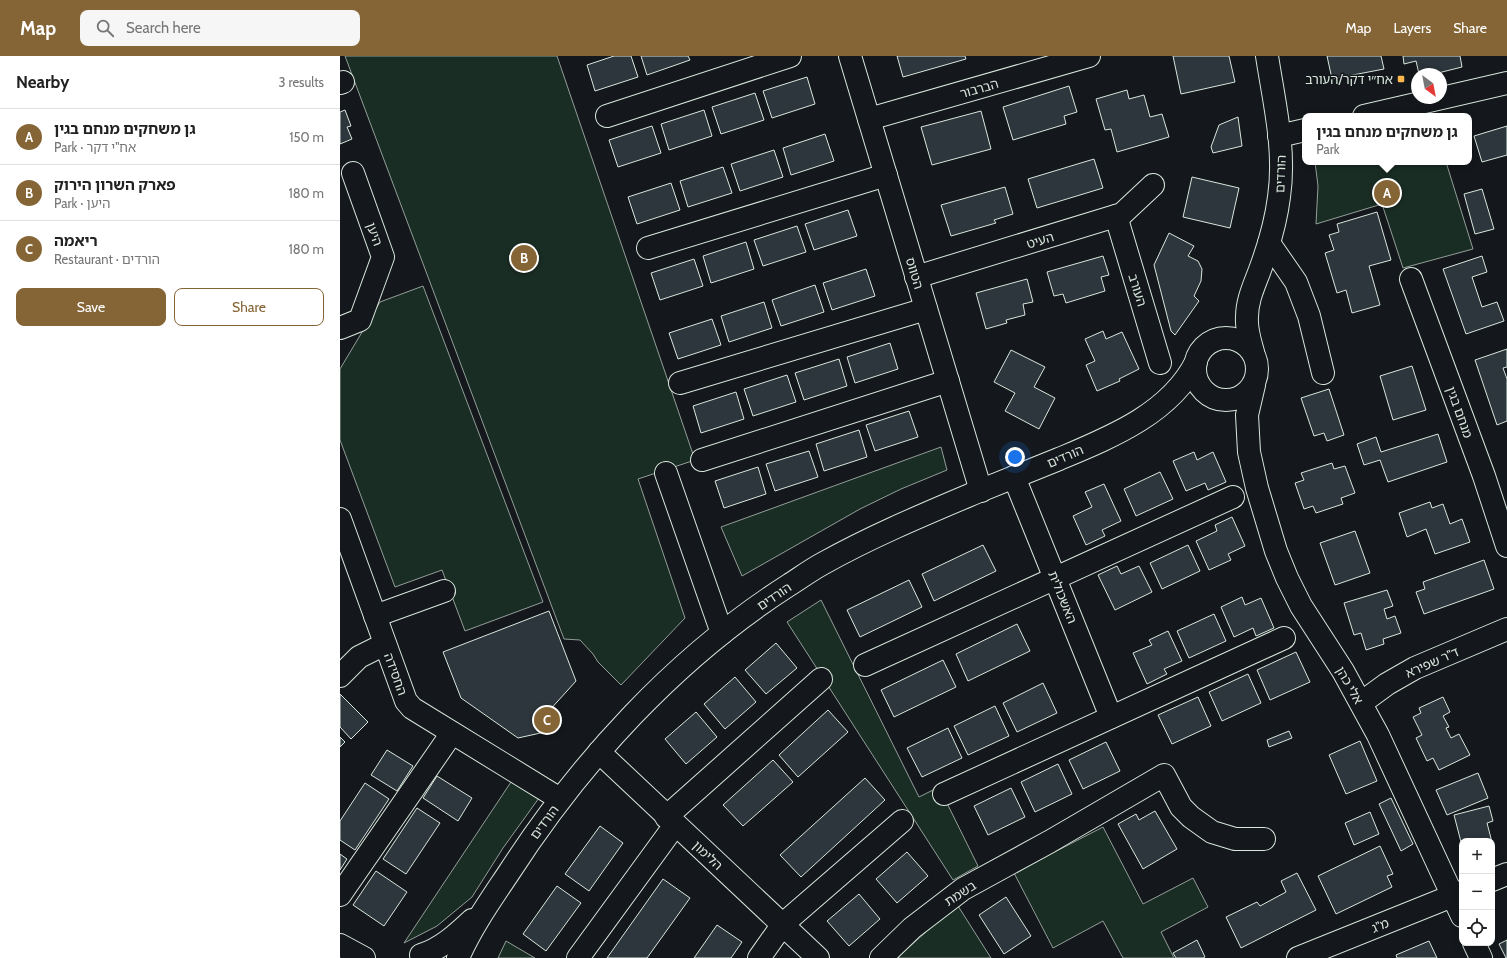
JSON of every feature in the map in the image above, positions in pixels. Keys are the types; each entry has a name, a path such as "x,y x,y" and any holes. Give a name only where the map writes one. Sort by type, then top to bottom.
{"street":[{"path":"607,116 790,56"},
{"name":"הטווס","path":"850,56 981,491"},
{"name":"הברבור","path":"869,119 1088,56"},
{"name":"הורדים","path":"1253,352 1248,335 1248,302 1269,243 1276,213 1282,167 1280,136 1267,56"},
{"path":"1377,113 1507,83"},
{"path":"1280,136 1302,131"},
{"name":"היען","path":"340,328 360,320 383,257 353,173"},
{"path":"648,248 886,175"},
{"name":"העיט","path":"916,277 1122,214 1153,185"},
{"name":"העורב","path":"1116,216 1160,363"},
{"path":"1269,243 1296,282 1309,316 1323,373"},
{"name":"מנחם בגין","path":"1411,279 1484,476 1507,546"},
{"name":"הורדים","path":"1214,340 1223,333 1235,318 1253,289"},
{"path":"680,383 926,309"},
{"path":"1224,338 1234,339 1247,345 1253,352 1257,362 1258,372 1254,385 1247,393 1229,401 1217,399 1206,394 1200,386 1195,372 1196,362 1202,349 1214,340 1224,338"},
{"name":"הורדים","path":"458,958 470,933 488,903 523,850 560,799 599,752 645,702 682,667 722,633 772,596 820,565 868,539 1097,443 1127,427 1152,411 1178,388 1190,374 1196,362"},
{"path":"702,460 948,380"},
{"name":"אלי כהן","path":"1249,452 1248,415 1254,385"},
{"name":"הורדים","path":"1152,411 1183,401 1195,399 1217,399"},
{"name":"אלי כהן","path":"1217,399 1224,404 1235,419 1249,452 1269,532 1287,578 1308,616 1361,703 1457,894 1461,910"},
{"path":"666,473 722,633"},
{"name":"האשכולית","path":"1014,477 1111,717"},
{"path":"865,665 1233,497"},
{"name":"החסידה","path":"340,519 348,569 375,616 406,701 412,708 560,799"},
{"path":"375,616 444,591"},
{"name":"ד\"ר שפירא","path":"1361,703 1387,684 1415,668 1507,629"},
{"path":"944,794 1284,638"},
{"path":"340,676 359,656 385,644"},
{"path":"578,958 670,821 821,679"},
{"path":"340,895 452,733"},
{"name":"הלימון","path":"599,752 670,821 818,958"},
{"name":"בשמת","path":"881,958 912,928 963,889 1049,842 1164,775 1181,807 1191,817 1212,832 1235,839 1264,838"},
{"path":"759,958 783,924 902,821"},
{"path":"1495,879 1507,874"},
{"name":"מ\"ג","path":"1298,958 1457,894"},
{"name":"הורדים","path":"419,957 450,940 488,903"},
{"path":"1475,946 1481,958"},
{"path":"353,952 381,958"}],"green space":[{"path":"345,56 557,56 695,460 638,479 685,618 621,685 598,662 580,640 564,639"},
{"path":"1315,165 1447,165 1473,249 1403,268 1382,204 1316,224 1318,186"},
{"path":"423,286 543,602 465,631 442,570 395,587 340,440 340,369 380,302"},
{"path":"941,447 947,470 901,489 860,509 742,576 721,527"},
{"path":"821,600 919,797 939,787 978,866 953,880 787,622"},
{"path":"511,782 539,798 503,848 472,897 437,926 404,943"},
{"path":"1103,827 1143,904 1193,878 1208,907 1161,932 1174,958 1123,958 1103,921 1053,948 1014,873"},
{"path":"958,906 991,958 897,958 937,922"},
{"path":"506,941 535,958 498,958"}],"building":[{"path":"614,56 631,56 638,77 595,91 587,65"},
{"path":"641,56 688,56 690,60 647,75"},
{"path":"897,56 965,56 966,59 903,77"},
{"path":"1173,56 1229,56 1235,82 1181,94"},
{"path":"1327,56 1381,56 1384,69 1332,79"},
{"path":"1403,56 1460,56 1462,67 1447,71 1447,68 1418,68 1416,61 1404,64"},
{"path":"807,77 815,104 772,118 763,91"},
{"path":"1069,86 1077,112 1064,116 1066,124 1013,140 1003,107"},
{"path":"1127,90 1129,99 1144,95 1150,117 1162,114 1169,137 1117,152 1111,129 1105,130 1096,99"},
{"path":"755,93 764,120 721,134 712,107"},
{"path":"345,110 351,126 347,127 352,139 340,144 340,112"},
{"path":"704,110 712,136 669,150 661,124"},
{"path":"981,111 991,149 932,165 921,127"},
{"path":"1238,117 1242,146 1213,153 1211,147 1219,125"},
{"path":"652,126 661,153 618,167 609,140"},
{"path":"1507,126 1507,155 1482,162 1474,136"},
{"path":"825,134 834,161 791,175 783,148"},
{"path":"774,150 783,177 740,191 731,164"},
{"path":"1094,159 1103,188 1037,208 1028,179"},
{"path":"723,167 732,193 688,207 680,181"},
{"path":"1192,177 1239,188 1230,228 1183,217"},
{"path":"671,183 680,210 637,224 628,197"},
{"path":"1005,187 1013,214 994,220 996,223 951,236 941,205"},
{"path":"1482,189 1494,229 1475,234 1464,194"},
{"path":"848,210 857,236 814,250 805,224"},
{"path":"1377,212 1391,260 1369,266 1380,305 1352,313 1346,290 1337,293 1325,253 1334,250 1329,235 1339,232 1337,224"},
{"path":"797,226 806,252 763,266 754,240"},
{"path":"1169,233 1194,246 1188,256 1198,261 1202,269 1201,281 1194,296 1199,301 1175,335 1171,331 1154,265"},
{"path":"746,242 754,269 711,283 703,256"},
{"path":"1103,256 1109,275 1101,277 1105,291 1066,303 1063,294 1054,296 1047,272"},
{"path":"1482,256 1487,272 1472,277 1482,307 1497,302 1504,321 1466,334 1443,269"},
{"path":"694,259 703,286 660,300 651,273"},
{"path":"866,269 875,296 832,310 823,283"},
{"path":"1027,279 1033,302 1023,304 1025,315 1006,320 1007,323 986,329 976,293"},
{"path":"815,285 824,312 781,326 772,300"},
{"path":"764,302 772,328 729,342 721,316"},
{"path":"712,319 721,345 678,359 669,333"},
{"path":"1103,331 1106,339 1122,332 1139,369 1119,379 1120,381 1097,391 1086,365 1095,361 1085,339"},
{"path":"890,343 898,369 855,383 847,357"},
{"path":"1507,349 1507,367 1503,368 1507,379 1507,421 1497,425 1475,360"},
{"path":"1011,350 1045,367 1034,387 1055,398 1039,429 1005,411 1015,393 994,382"},
{"path":"839,359 847,386 804,400 795,373"},
{"path":"1412,366 1426,410 1393,420 1380,376"},
{"path":"787,375 796,402 753,416 744,389"},
{"path":"1329,389 1344,435 1327,441 1324,433 1314,436 1301,398"},
{"path":"736,392 744,419 701,433 693,406"},
{"path":"909,411 918,437 875,451 866,425"},
{"path":"859,430 867,457 824,471 816,444"},
{"path":"1438,434 1447,462 1388,482 1380,460 1364,465 1357,444 1376,437 1381,452"},
{"path":"809,451 818,477 775,491 766,464"},
{"path":"1194,452 1197,460 1213,452 1226,482 1208,490 1205,483 1186,491 1173,461"},
{"path":"1332,463 1334,469 1345,466 1355,493 1341,498 1343,504 1316,513 1313,506 1304,509 1295,483 1304,480 1301,473"},
{"path":"758,467 766,494 724,508 715,481"},
{"path":"1160,472 1173,499 1136,516 1124,489"},
{"path":"1104,484 1121,521 1102,530 1105,536 1086,545 1073,516 1092,507 1085,492"},
{"path":"1430,502 1432,508 1443,504 1450,524 1462,519 1470,542 1435,554 1426,529 1407,537 1399,513"},
{"path":"1232,517 1245,546 1228,554 1231,560 1209,570 1196,541 1217,531 1215,525"},
{"path":"1355,531 1370,573 1335,585 1320,543"},
{"path":"983,545 996,571 934,601 922,574"},
{"path":"1188,545 1200,571 1162,589 1150,563"},
{"path":"1484,560 1494,589 1424,614 1416,592 1425,589 1423,582"},
{"path":"1117,566 1121,574 1139,566 1152,592 1115,610 1098,575"},
{"path":"909,580 922,607 860,637 847,610"},
{"path":"1387,590 1393,606 1384,609 1387,619 1395,616 1401,633 1383,639 1384,644 1366,650 1361,633 1354,635 1344,603"},
{"path":"1242,597 1245,605 1261,598 1274,628 1256,636 1253,628 1234,637 1221,607"},
{"path":"549,611 576,681 548,712 559,719 545,732 518,738 461,698 443,652"},
{"path":"1214,614 1226,641 1189,658 1177,631"},
{"path":"1017,624 1030,651 968,681 956,654"},
{"path":"1168,631 1182,661 1164,669 1167,674 1147,684 1133,653 1152,645 1149,640"},
{"path":"776,643 797,668 766,694 745,670"},
{"path":"1296,652 1310,682 1270,700 1257,670"},
{"path":"943,660 956,687 894,717 881,690"},
{"path":"1248,674 1261,703 1222,721 1209,692"},
{"path":"735,677 756,702 725,729 704,704"},
{"path":"1043,683 1057,713 1017,732 1003,703"},
{"path":"340,694 368,722 351,739 340,727"},
{"path":"1198,697 1211,726 1172,744 1158,715"},
{"path":"1443,697 1450,712 1443,716 1449,727 1446,728 1451,738 1459,734 1470,755 1439,770 1433,758 1427,761 1416,738 1422,735 1413,717 1421,713 1419,708"},
{"path":"995,706 1009,736 968,755 954,726"},
{"path":"828,710 848,732 798,777 779,755"},
{"path":"696,712 717,737 686,764 665,739"},
{"path":"948,728 962,758 922,777 907,748"},
{"path":"1289,731 1292,738 1269,747 1267,740"},
{"path":"340,737 345,742 340,747"},
{"path":"1360,741 1377,781 1346,794 1329,755"},
{"path":"1106,742 1120,771 1083,789 1069,760"},
{"path":"387,750 413,766 397,791 371,775"},
{"path":"773,760 793,782 743,826 723,805"},
{"path":"1058,764 1072,794 1035,812 1021,782"},
{"path":"1478,773 1488,798 1447,815 1436,790"},
{"path":"437,776 472,798 458,821 423,798"},
{"path":"865,778 885,800 801,877 780,855"},
{"path":"365,783 389,799 355,850 340,840 340,821"},
{"path":"1011,788 1025,817 988,835 974,806"},
{"path":"1391,798 1413,844 1401,851 1379,804"},
{"path":"1489,806 1493,821 1487,823 1491,838 1460,838 1454,815"},
{"path":"417,808 440,823 406,874 383,859"},
{"path":"1155,811 1177,849 1143,869 1118,824 1136,814 1139,820"},
{"path":"1370,812 1379,834 1354,845 1345,823"},
{"path":"600,826 623,843 589,891 565,874"},
{"path":"1380,846 1393,874 1387,876 1392,887 1336,914 1318,876"},
{"path":"907,852 928,876 897,903 876,879"},
{"path":"340,854 347,859 340,870"},
{"path":"376,871 407,892 384,926 353,905"},
{"path":"1297,873 1316,910 1241,948 1226,917 1257,902 1260,906 1286,892 1281,881"},
{"path":"663,879 690,898 647,958 607,958"},
{"path":"557,886 581,903 546,951 523,934"},
{"path":"859,894 880,919 849,946 827,921"},
{"path":"1006,897 1031,936 1004,954 979,915"},
{"path":"717,925 742,942 731,958 694,958"},
{"path":"1197,940 1205,957 1176,958 1173,953"},
{"path":"1507,940 1507,958 1506,958 1499,944"},
{"path":"1429,941 1437,958 1397,958 1396,955"}],"place":[{"name":"אח״י דקר/העורב","path":"1401,79"},
{"name":"גן משחקים מנחם בגין","path":"1387,193"},
{"name":"פארק השרון הירוק","path":"524,258"},
{"name":"ריאמה","path":"547,720"}]}
